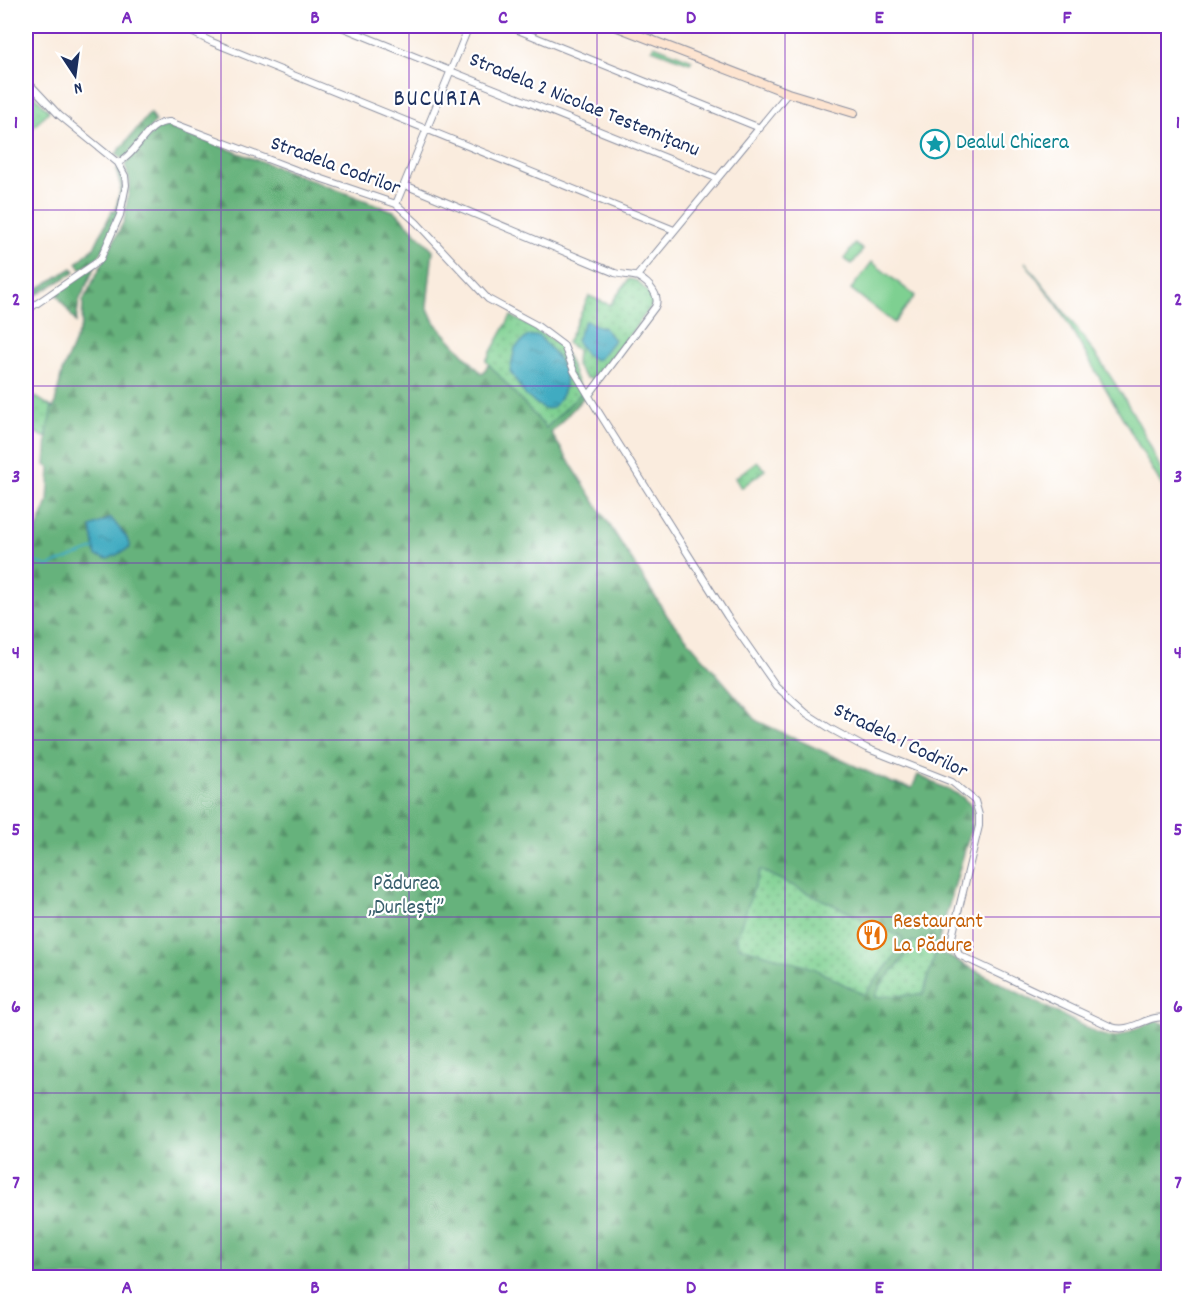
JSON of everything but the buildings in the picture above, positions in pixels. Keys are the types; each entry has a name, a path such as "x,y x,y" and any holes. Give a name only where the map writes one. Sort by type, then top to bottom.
{"street":[{"path":"185,26 187,30 212,42 674,230"},
{"name":"Stradela 2 Nicolae Testemițanu","path":"339,26 451,69 717,178"},
{"path":"396,204 469,26"},
{"path":"508,26 760,128"},
{"path":"615,26 788,93 854,113"},
{"path":"26,80 59,115 118,163 125,176 126,185 120,215 100,260 26,311"},
{"path":"637,276 788,93"},
{"name":"Stradela Codrilor","path":"118,163 129,158 154,126 170,122 296,170 396,204 417,223 488,300 536,325 564,346 589,395"},
{"path":"405,185 615,273 637,276 656,294 658,304 589,395"},
{"name":"Stradela 1 Codrilor","path":"589,395 727,616 782,693 831,729 866,748 952,782 975,801 979,826 952,937 959,955 1117,1029 1132,1028 1152,1018 1168,1019"}],"green space":[{"path":"654,45 692,60 690,63 652,49"},
{"path":"26,86 49,111 26,135"},
{"path":"150,113 155,122 127,157 122,159 116,154"},
{"name":"Pădurea „Durlești”","path":"164,125 396,212 433,250 427,306 434,322 482,374 489,364 546,428 583,391 585,396 551,433 668,617 757,721 892,783 912,788 918,775 961,796 972,806 971,829 936,950 1098,1034 1115,1038 1156,1020 1168,1025 1168,1277 26,1277 26,551 48,502 50,468 45,465 48,420 52,407 54,408 62,372 82,324 83,301 124,221 130,183 125,165 157,128"},
{"path":"119,169 123,189 117,222 101,253 81,269 77,263 95,246 112,211 115,212 121,187 116,170"},
{"path":"855,244 863,250 852,264 844,259"},
{"path":"872,262 915,296 894,323 851,289"},
{"path":"1025,262 1066,314 1124,398 1156,458 1168,489 1165,491 1058,306"},
{"path":"96,265 79,301 76,322 55,292"},
{"path":"72,268 75,272 26,301 26,296"},
{"path":"629,279 637,281 654,298 654,303 595,379 586,378 576,365 577,350 567,343 589,296 610,305"},
{"path":"511,316 548,336 560,347 567,357 582,392 546,428 486,361"},
{"path":"34,396 52,407 46,438 26,428 26,397"},
{"path":"757,461 765,470 741,488 735,478"},
{"path":"760,870 903,938 894,957 864,995 815,969 738,946 737,936"},
{"path":"912,941 937,948 923,994 875,997 883,982 904,958"}],"water":[{"path":"585,321 604,328 614,340 600,358 595,360 585,354 576,340"},
{"path":"528,336 539,336 564,369 565,387 553,408 544,409 526,396 510,371 515,348"},
{"path":"111,518 127,538 130,548 108,559 96,556 91,527"}],"waterway":[{"path":"26,559 48,566 94,549"}],"place":[{"name":"Dealul Chicera","path":"935,144"},
{"name":"Restaurant La Pădure","path":"872,935"}],"district":[{"name":"BUCURIA","path":"438,100"}]}
